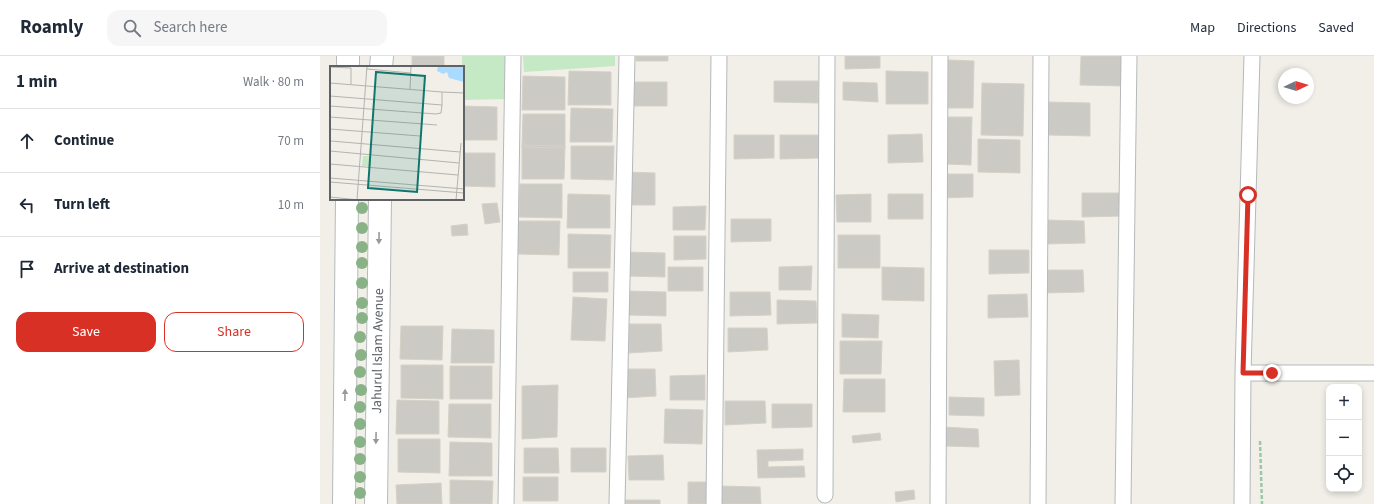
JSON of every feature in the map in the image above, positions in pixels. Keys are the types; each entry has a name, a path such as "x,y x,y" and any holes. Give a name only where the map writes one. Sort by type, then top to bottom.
{"street":[{"path":"506,504 513,56"},
{"path":"617,504 627,56"},
{"path":"714,504 719,56"},
{"path":"825,495 826,56"},
{"path":"938,504 940,56"},
{"path":"1038,504 1041,56"},
{"path":"1123,504 1129,56"},
{"path":"1242,504 1243,373 1252,56"},
{"path":"344,504 347,200"},
{"name":"Jahurul Islam Avenue","path":"376,504 380,200"},
{"path":"1243,373 1374,373"}],"green space":[{"path":"462,56 506,56 506,99 464,100 464,66 462,66"},
{"path":"523,56 615,56 615,66 524,72"}],"building":[{"path":"412,56 444,56 444,66 412,66"},
{"path":"636,56 668,56 668,61 636,61"},
{"path":"845,56 880,56 880,68 845,69"},
{"path":"1081,56 1122,56 1122,86 1080,85"},
{"path":"948,60 974,61 973,108 947,108"},
{"path":"569,71 611,72 611,105 568,105"},
{"path":"886,71 928,72 928,104 886,104"},
{"path":"523,76 565,77 565,110 522,110"},
{"path":"774,81 818,81 818,103 774,102"},
{"path":"632,82 667,82 667,106 632,106"},
{"path":"843,82 877,83 878,102 843,100"},
{"path":"982,83 1024,84 1023,136 981,135"},
{"path":"1048,102 1090,103 1090,136 1048,135"},
{"path":"464,106 497,107 497,140 464,140"},
{"path":"571,108 613,109 612,142 570,142"},
{"path":"523,114 565,114 565,148 522,147"},
{"path":"945,117 972,117 971,165 945,164"},
{"path":"922,134 923,162 888,163 888,135"},
{"path":"734,135 774,135 774,158 734,159"},
{"path":"780,135 820,135 821,158 780,159"},
{"path":"978,139 1020,140 1020,173 978,172"},
{"path":"522,145 565,146 564,179 522,179"},
{"path":"571,146 614,146 613,180 571,179"},
{"path":"464,153 495,153 495,187 464,186"},
{"path":"626,172 655,173 655,205 625,205"},
{"path":"941,174 973,174 973,197 940,198"},
{"path":"520,184 562,184 562,218 519,217"},
{"path":"1082,193 1121,193 1122,216 1082,217"},
{"path":"568,194 610,195 610,228 567,228"},
{"path":"871,194 871,222 837,222 836,195"},
{"path":"888,194 923,194 923,219 888,219"},
{"path":"497,203 500,222 485,224 482,204"},
{"path":"706,206 705,230 673,230 673,207"},
{"path":"731,219 771,219 771,241 731,242"},
{"path":"1045,220 1084,221 1085,243 1045,244"},
{"path":"517,221 560,221 559,255 517,254"},
{"path":"467,224 468,235 452,236 451,226"},
{"path":"568,234 611,235 610,268 568,268"},
{"path":"838,235 880,235 880,268 838,268"},
{"path":"674,236 706,236 706,259 674,260"},
{"path":"989,250 1029,250 1029,273 989,274"},
{"path":"627,252 665,253 665,277 626,276"},
{"path":"812,266 811,290 779,290 779,267"},
{"path":"668,267 703,267 703,291 668,291"},
{"path":"882,267 924,268 924,301 882,300"},
{"path":"1044,270 1083,270 1084,292 1044,293"},
{"path":"573,272 608,272 608,292 573,292"},
{"path":"628,291 666,292 666,316 627,315"},
{"path":"730,292 770,292 771,315 730,316"},
{"path":"1027,294 1028,317 988,318 988,295"},
{"path":"573,297 607,299 605,341 571,340"},
{"path":"777,300 816,301 817,323 777,324"},
{"path":"842,314 879,315 878,338 842,337"},
{"path":"629,324 661,324 662,351 629,353"},
{"path":"401,326 443,326 442,360 400,359"},
{"path":"728,328 767,328 768,350 728,352"},
{"path":"452,329 494,330 494,363 451,363"},
{"path":"840,341 882,341 881,374 840,374"},
{"path":"1019,360 1020,395 995,396 994,361"},
{"path":"401,365 443,365 443,399 401,398"},
{"path":"450,366 492,366 492,399 450,399"},
{"path":"623,369 655,369 656,396 623,398"},
{"path":"705,375 705,400 670,400 670,376"},
{"path":"844,379 885,379 885,412 843,412"},
{"path":"558,385 557,437 522,439 522,386"},
{"path":"949,397 984,398 984,416 949,415"},
{"path":"397,400 439,401 439,434 396,434"},
{"path":"725,401 765,401 766,423 725,425"},
{"path":"449,404 491,404 491,438 448,437"},
{"path":"772,404 812,404 812,427 772,428"},
{"path":"665,409 703,410 702,444 664,443"},
{"path":"944,427 978,429 979,447 944,446"},
{"path":"880,433 881,440 853,443 852,436"},
{"path":"398,439 440,439 440,473 398,472"},
{"path":"450,442 492,443 492,476 449,476"},
{"path":"524,448 558,448 559,473 524,473"},
{"path":"571,448 606,448 606,472 571,472"},
{"path":"803,449 803,460 768,461 768,467 804,466 805,477 758,478 757,450"},
{"path":"663,455 664,480 629,480 628,456"},
{"path":"523,477 558,477 558,501 523,501"},
{"path":"450,480 493,481 492,504 450,504"},
{"path":"688,482 711,482 711,504 688,504"},
{"path":"441,483 442,504 397,504 396,485"},
{"path":"720,486 760,487 761,504 721,504"},
{"path":"914,490 915,499 896,502 895,492"},
{"path":"625,500 660,500 660,504 625,504"}],"route":[{"path":"1248,195 1243,373 1272,373"}]}
